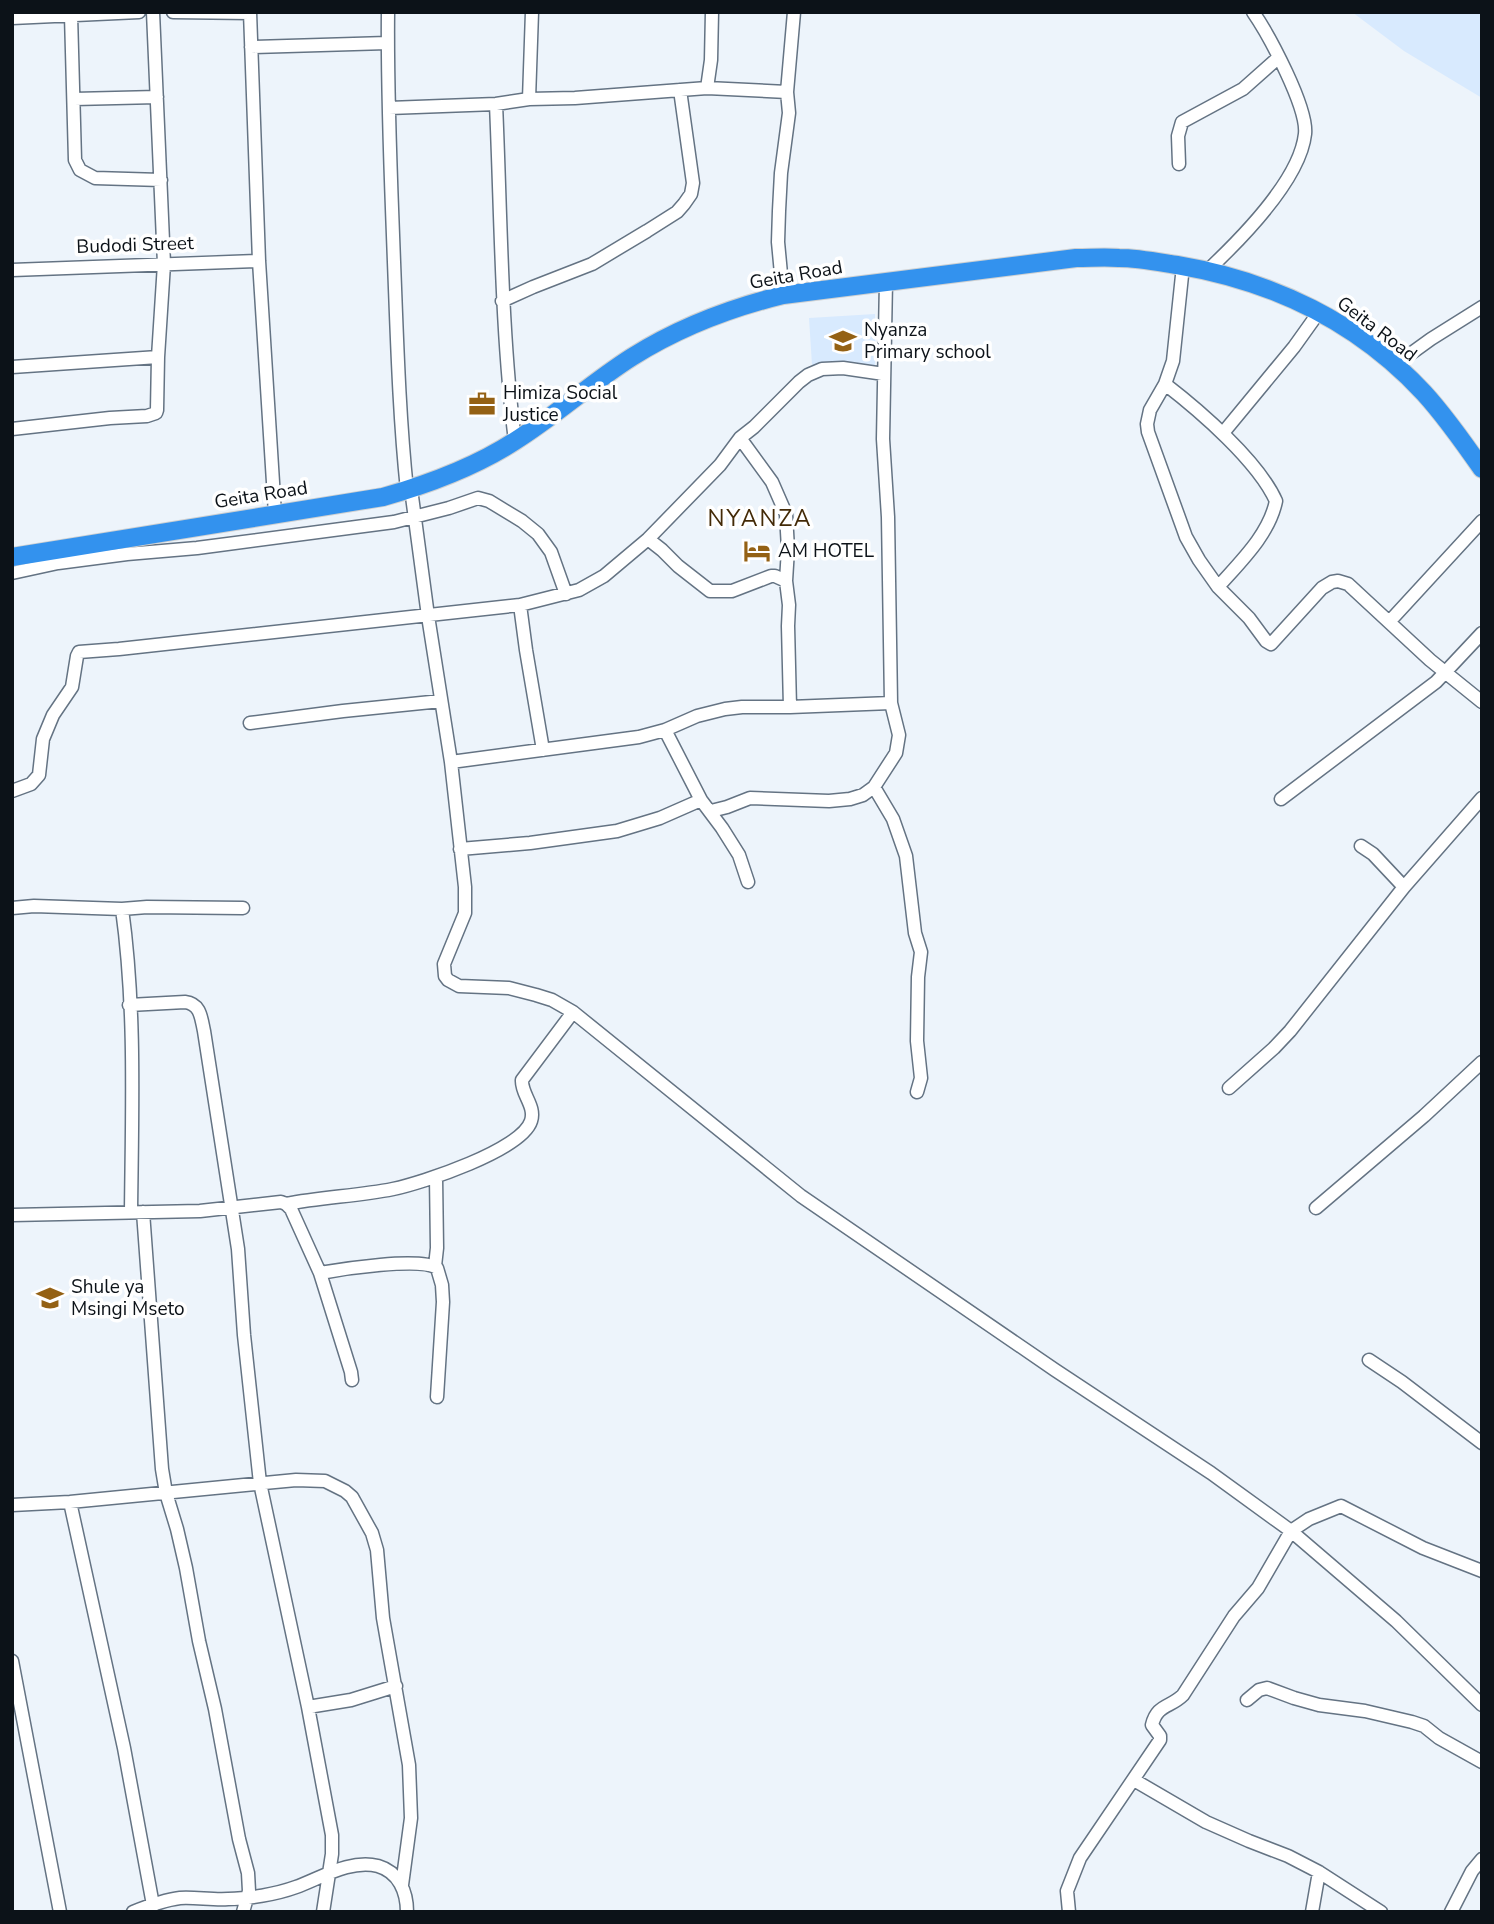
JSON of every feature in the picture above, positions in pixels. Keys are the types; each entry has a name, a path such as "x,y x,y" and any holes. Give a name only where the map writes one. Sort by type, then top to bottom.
{"highway":[{"name":"Geita Road","path":"12,557 383,497 409,489 458,471 515,441 631,358 671,335 746,304 783,295 1076,258 1121,258 1207,271 1252,282 1334,319 1395,365 1423,392 1468,447 1482,469"}],"street":[{"path":"12,18 38,14 139,12"},
{"path":"12,429 156,413 164,264 153,12"},
{"path":"173,12 250,13 258,261 275,514"},
{"path":"388,12 388,108 402,439 451,762 465,887 465,913 444,964 445,976 459,986 524,991 552,1000 573,1012 800,1196 1287,1528 1396,1621 1482,1705"},
{"path":"529,99 531,12"},
{"path":"706,88 711,60 712,12"},
{"path":"783,295 778,242 779,211 789,113 787,92 794,12"},
{"path":"1207,271 1254,224 1290,175 1305,135 1304,120 1298,102 1253,12"},
{"path":"71,15 75,160 80,170 95,178 161,180"},
{"path":"251,47 387,43"},
{"path":"1179,164 1178,136 1182,122 1242,89 1278,58"},
{"path":"388,108 496,104 529,99 706,88 787,92"},
{"path":"502,301 592,264 663,221 684,204 691,194 693,183 680,90"},
{"path":"74,99 157,97"},
{"path":"496,104 502,301 515,441"},
{"name":"Budodi Street","path":"12,270 258,261"},
{"path":"1184,266 1173,361 1166,384 1150,410 1147,424 1186,537 1207,573 1271,644 1315,595 1332,582 1344,582 1390,621 1423,654 1482,702"},
{"path":"711,811 750,798 829,801 863,795 874,787 896,753 898,735 891,703 888,517 883,439 886,281"},
{"path":"1395,365 1482,307"},
{"path":"1223,433 1320,312"},
{"path":"12,367 158,357"},
{"path":"12,791 31,784 39,775 46,728 72,687 77,656 82,651 520,605 579,590 604,576 648,540 720,465 740,438 808,375 822,369 843,368 884,374"},
{"path":"1166,384 1223,433 1253,467 1276,501 1269,521 1253,547 1219,587"},
{"path":"740,438 772,482 786,514 789,549 786,581 789,605 790,707"},
{"path":"12,573 58,563 372,526 415,517 478,498 489,501 538,534 551,552 566,594"},
{"path":"1390,621 1482,521"},
{"path":"648,540 710,592 732,591 771,576 786,581"},
{"path":"520,605 543,750"},
{"path":"1281,799 1436,682 1482,633"},
{"path":"250,723 442,701"},
{"path":"451,762 615,741 665,730 697,716 725,709 891,703"},
{"path":"665,730 701,800 739,855 748,882"},
{"path":"874,787 893,819 906,856 915,933 921,952 917,1041 922,1078 917,1092"},
{"path":"1229,1088 1290,1031 1404,887 1482,798"},
{"path":"460,849 617,831 660,818 701,800"},
{"path":"1362,846 1404,887"},
{"path":"12,908 243,908"},
{"path":"122,909 126,939 137,1212 147,1244 160,1446 166,1493 177,1529 248,1873 248,1896 243,1912"},
{"path":"129,1004 192,1003 197,1006 204,1031 239,1249 244,1335 260,1483 309,1707 332,1835 332,1854 323,1912"},
{"path":"286,1204 391,1189 436,1177 495,1152 515,1139 531,1121 532,1112 521,1085 522,1080 573,1012"},
{"path":"1316,1208 1424,1116 1482,1062"},
{"path":"435,1266 436,1177"},
{"path":"12,1215 200,1211 281,1202 286,1204 302,1229 320,1273 352,1380"},
{"path":"320,1273 379,1265 426,1264 438,1269 443,1301 437,1397"},
{"path":"1369,1360 1482,1443"},
{"path":"12,1505 296,1480 325,1481 352,1497 372,1533 377,1550 381,1599 409,1765 409,1840 401,1885"},
{"path":"70,1502 124,1748 152,1908"},
{"path":"1069,1912 1067,1891 1080,1858 1160,1740 1153,1725 1156,1715 1183,1695 1234,1616 1258,1588 1287,1528 1341,1506 1423,1548 1482,1571"},
{"path":"12,1661 60,1912"},
{"path":"309,1707 351,1700 396,1686"},
{"path":"1247,1700 1266,1688 1319,1705 1365,1711 1412,1722 1424,1726 1439,1738 1482,1762"},
{"path":"1134,1780 1206,1822 1319,1871 1381,1912"},
{"path":"1451,1912 1472,1871 1482,1859"},
{"path":"133,1912 185,1898 230,1899 270,1894 295,1887 329,1872 361,1865 378,1866 397,1877 407,1902 407,1912"},
{"path":"1312,1912 1319,1871"}],"shaded area":[{"path":"1352,12 1482,12 1482,98 1404,51"},
{"name":"Nyanza Primary school","path":"875,314 875,367 812,365 809,318"}],"place":[{"name":"Nyanza Primary school","path":"843,341"},
{"name":"Himiza Social Justice","path":"482,404"},
{"name":"AM HOTEL","path":"757,551"},
{"name":"Shule ya Msingi Mseto","path":"50,1298"}],"district":[{"name":"NYANZA","path":"760,518"}]}
